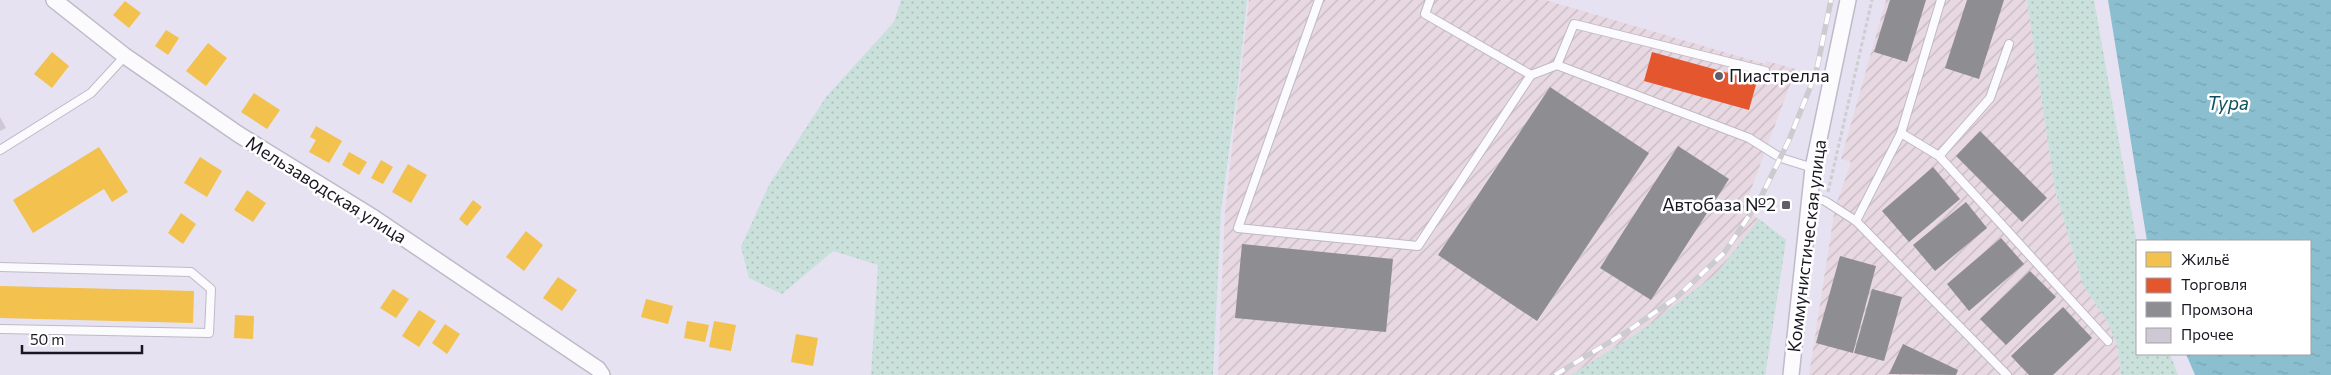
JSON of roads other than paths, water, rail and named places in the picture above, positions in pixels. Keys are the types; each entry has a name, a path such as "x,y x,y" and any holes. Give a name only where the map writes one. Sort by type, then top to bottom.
{"street":[{"name":"Мельзаводская улица","path":"54,0 125,56 238,134 374,218 559,342 598,369 602,375"},
{"name":"Коммунистическая улица","path":"1791,375 1813,168 1848,0"}],"lane":[{"path":"1319,0 1238,228 1418,246 1531,75 1557,64 1749,138 1781,158 1813,168"},
{"path":"1430,0 1426,14 1531,75"},
{"path":"1856,221 1901,133 1940,0"},
{"path":"1557,64 1574,24 1765,71"},
{"path":"1939,156 1990,98 2009,44"},
{"path":"0,150 91,93 125,56"},
{"path":"1901,133 1939,156 2108,341"},
{"path":"1810,197 1825,201 1856,221 2007,375"},
{"path":"0,267 191,272 211,289 209,333 0,329"}],"water":[{"name":"Тура","path":"2108,0 2331,0 2331,375 2195,375 2186,355 2311,355 2311,240 2147,240"}],"railway":[{"path":"1555,375 1628,331 1677,297 1724,253 1759,201 1789,140 1816,73 1831,0"}],"place":[{"name":"Пиастрелла","path":"1719,76"},
{"name":"Автобаза №2","path":"1786,205"}]}
